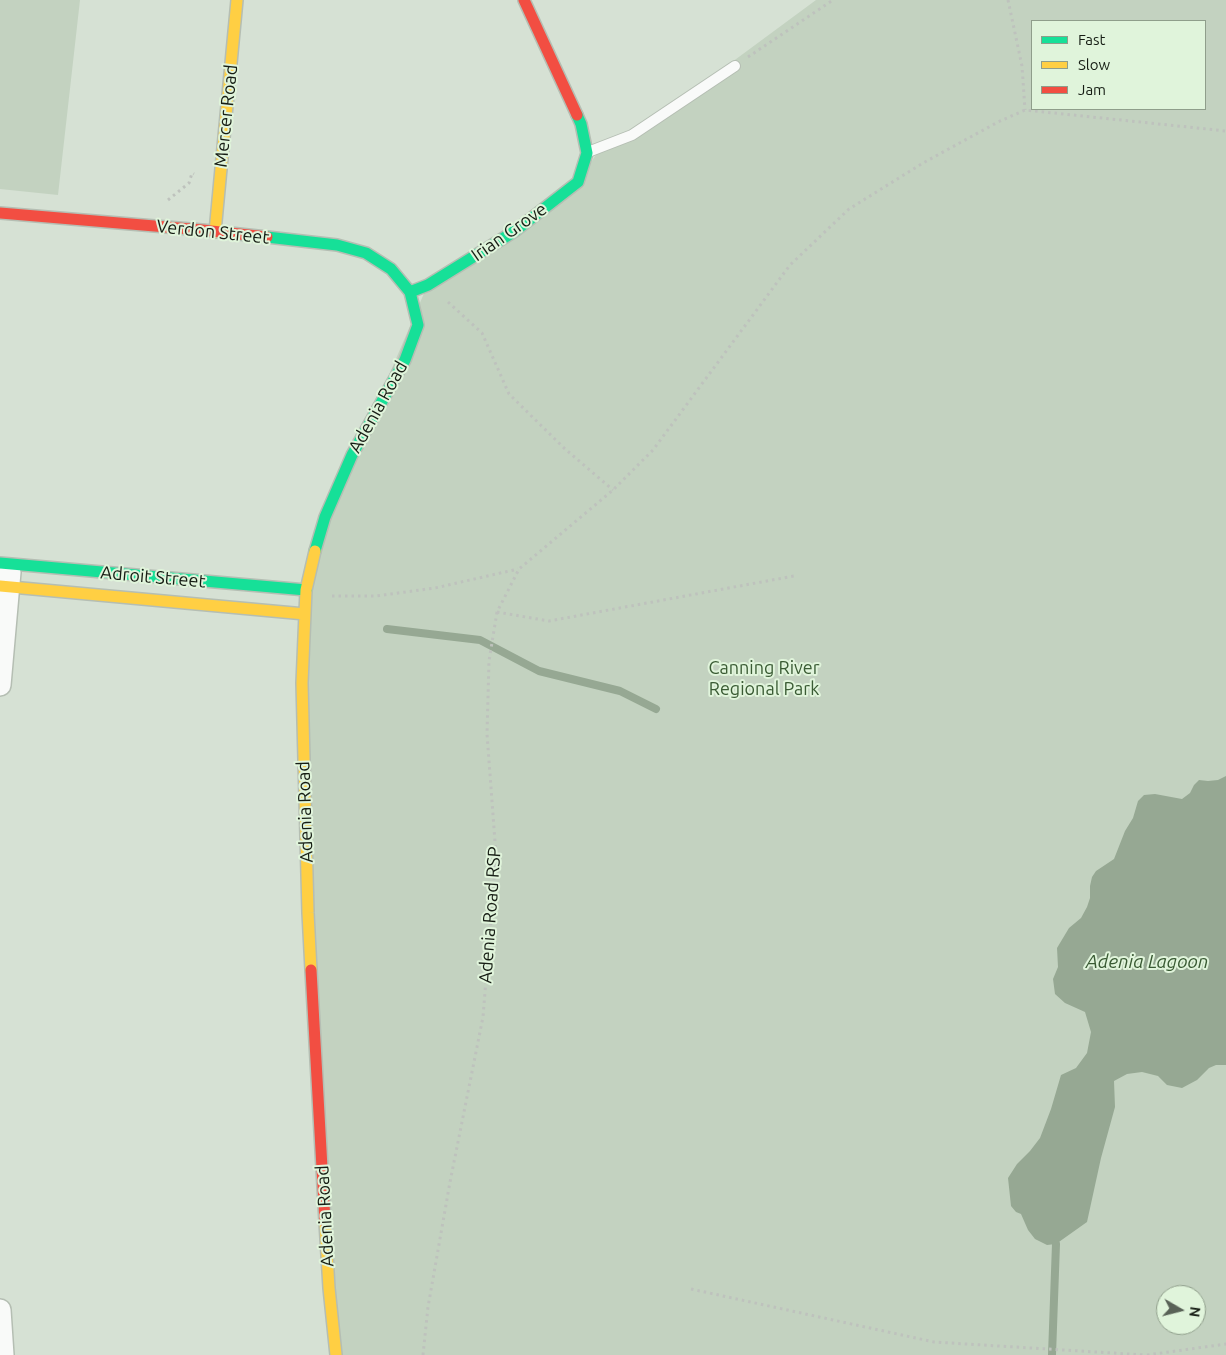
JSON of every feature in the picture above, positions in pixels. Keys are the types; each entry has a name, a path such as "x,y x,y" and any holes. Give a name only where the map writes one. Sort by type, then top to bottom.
{"street":[{"name":"Mercer Road","path":"215,232 237,0"},
{"name":"Irian Grove","path":"410,292 428,284 515,231 578,182 587,152 581,124 524,0"},
{"name":"Verdon Street","path":"0,213 337,245 366,253 391,269 410,292"},
{"name":"Adenia Road","path":"336,1355 329,1278 308,913 302,683 306,590 325,517 352,454 405,360 418,325 410,292"},
{"name":"Adroit Street","path":"5,564 306,590"},
{"path":"0,685 5,564"},
{"name":"Adroit Street","path":"4,587 305,614"},
{"path":"0,1310 3,1355"}],"lane":[{"path":"587,152 632,135 736,66"}],"path":[{"path":"736,66 833,0"},
{"path":"1008,0 1022,66 1025,110 1226,131"},
{"name":"Adenia Road RSP","path":"423,1355 430,1297 450,1182 483,1017 496,855 487,734 488,661 497,612 519,569 613,490 653,450 790,265 848,209 956,145 998,122 1025,110"},
{"path":"166,202 190,183 192,174 220,177"},
{"path":"428,284 482,333 508,394 564,448 613,490"},
{"path":"330,596 376,596 435,588 519,569"},
{"path":"497,612 549,621 794,576"},
{"path":"691,1289 934,1342 1146,1355 1226,1344"}],"green space":[{"path":"0,0 80,0 58,195 0,189"},
{"name":"Canning River Regional Park","path":"816,0 1226,0 1226,1355 335,1355 300,640 317,543 428,284 582,176 603,144 663,113"}],"water":[{"name":"Adenia Lagoon","path":"1226,776 1226,1065 1216,1065 1209,1068 1197,1080 1182,1088 1167,1085 1158,1076 1142,1072 1127,1074 1114,1081 1115,1107 1101,1158 1087,1222 1056,1244 1047,1245 1035,1239 1028,1230 1021,1214 1016,1212 1011,1206 1008,1178 1017,1164 1040,1138 1061,1075 1076,1068 1087,1053 1091,1032 1085,1012 1065,1003 1055,994 1053,979 1058,967 1057,948 1069,928 1081,918 1087,907 1092,877 1096,871 1114,859 1125,831 1133,818 1138,801 1144,795 1155,794 1182,799 1190,793 1199,780 1218,780"}],"waterway":[{"path":"387,629 480,640 539,671 620,691 656,709"},
{"path":"1052,1355 1056,1244"}],"traffic: fast":[{"path":"410,292 428,285 515,231 578,182 587,153 581,124 577,115"},
{"path":"267,237 337,245 366,253 391,269 410,292 418,325 405,360 352,455 325,517 315,551"},
{"path":"0,563 306,590"}],"traffic: slow":[{"path":"215,232 237,0"},
{"path":"311,970 302,683 306,590 315,551"},
{"path":"0,586 305,614"},
{"path":"325,1222 336,1355"}],"traffic: jam":[{"path":"524,0 577,115"},
{"path":"0,213 267,237"},
{"path":"311,970 325,1222"}]}
